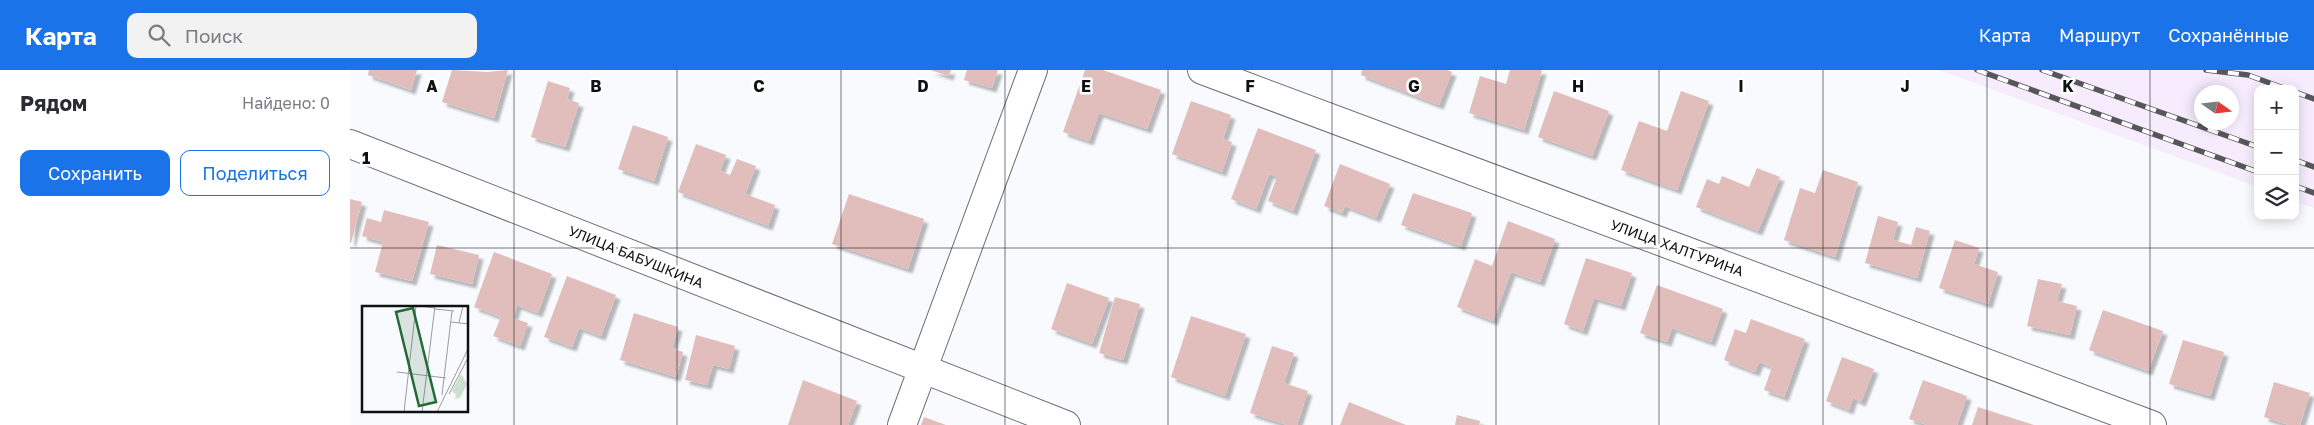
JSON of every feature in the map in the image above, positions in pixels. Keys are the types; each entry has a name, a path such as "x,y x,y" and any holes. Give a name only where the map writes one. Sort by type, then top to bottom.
{"street":[{"path":"902,425 1034,70"},
{"name":"УЛИЦА ХАЛТУРИНА","path":"1202,70 2152,425"},
{"name":"УЛИЦА БАБУШКИНА","path":"350,144 1066,425"}],"shaded area":[{"path":"1939,70 2314,70 2314,208 2299,202 2299,85 2254,85 2254,186"}],"building":[{"path":"369,70 417,70 411,90 368,75"},
{"path":"452,70 487,72 508,70 494,118 442,102"},
{"path":"930,70 951,70 949,76"},
{"path":"967,70 998,70 992,88 964,80"},
{"path":"1085,70 1103,70 1161,90 1147,129 1099,113 1089,141 1063,132"},
{"path":"1362,70 1447,70 1452,72 1439,105 1361,75"},
{"path":"1510,70 1542,70 1524,130 1469,113 1480,76 1506,84"},
{"path":"548,81 570,88 567,99 579,103 565,147 531,137"},
{"path":"1554,91 1609,111 1592,156 1538,137"},
{"path":"1681,91 1709,101 1677,190 1621,170 1639,121 1667,131"},
{"path":"1191,101 1231,115 1223,139 1232,142 1222,172 1172,154"},
{"path":"633,125 668,137 654,181 618,169"},
{"path":"1258,128 1316,150 1293,211 1268,201 1277,177 1269,174 1256,209 1231,199"},
{"path":"696,144 726,155 720,171 730,175 737,159 756,166 745,194 775,205 768,226 678,192"},
{"path":"1340,164 1390,184 1376,218 1345,206 1342,213 1324,206"},
{"path":"1757,168 1780,177 1758,231 1696,207 1707,179 1719,184 1722,176 1749,187"},
{"path":"1823,170 1858,182 1835,257 1784,240 1800,188 1815,193"},
{"path":"1413,193 1472,213 1461,246 1401,225"},
{"path":"849,194 924,219 908,269 832,244"},
{"path":"350,199 362,202 351,243 350,243"},
{"path":"384,210 429,222 412,281 375,272 383,242 362,236 367,218 381,222"},
{"path":"1878,216 1898,222 1893,240 1911,245 1916,227 1930,231 1917,278 1865,263"},
{"path":"1508,221 1555,239 1540,282 1511,272 1493,321 1457,307 1475,259 1492,266"},
{"path":"1955,240 1979,248 1974,264 1998,272 1988,304 1939,288"},
{"path":"437,245 479,255 472,284 430,274"},
{"path":"494,252 552,274 538,313 517,305 513,318 528,323 520,346 493,336 501,317 474,307"},
{"path":"1586,258 1632,273 1621,306 1594,298 1583,331 1564,324"},
{"path":"567,276 616,295 601,336 579,328 572,347 544,337"},
{"path":"2038,279 2062,284 2057,301 2077,306 2070,335 2027,326"},
{"path":"1067,283 1109,298 1092,344 1051,329"},
{"path":"1657,285 1723,309 1711,342 1672,328 1667,342 1640,333"},
{"path":"1115,297 1140,304 1123,360 1099,353"},
{"path":"2103,310 2163,331 2148,371 2089,350"},
{"path":"634,313 678,327 672,348 683,352 676,377 620,360"},
{"path":"1191,316 1246,334 1225,396 1171,377"},
{"path":"1751,319 1805,339 1784,397 1764,390 1772,367 1759,362 1755,372 1724,360 1735,329 1746,333"},
{"path":"696,335 735,346 729,369 713,365 707,385 685,380"},
{"path":"2183,340 2224,352 2210,396 2169,384"},
{"path":"1272,346 1294,353 1284,383 1308,391 1297,425 1287,425 1250,413"},
{"path":"1842,357 1874,369 1861,402 1853,398 1849,410 1826,401"},
{"path":"803,380 857,401 848,425 788,425"},
{"path":"1923,380 1967,396 1957,425 1927,425 1909,419"},
{"path":"2274,382 2310,393 2300,425 2289,425 2264,417"},
{"path":"1349,402 1406,425 1340,425"},
{"path":"1978,407 2034,425 1972,425"},
{"path":"1457,415 1480,421 1479,425 1455,425"},
{"path":"924,417 946,425 921,425"}],"railway":[{"path":"1977,70 2254,171"},
{"path":"2042,70 2254,146"},
{"path":"2206,70 2248,75 2275,85"},
{"path":"2299,93 2314,99"},
{"path":"2299,161 2314,167"},
{"path":"2299,187 2314,193"}]}
